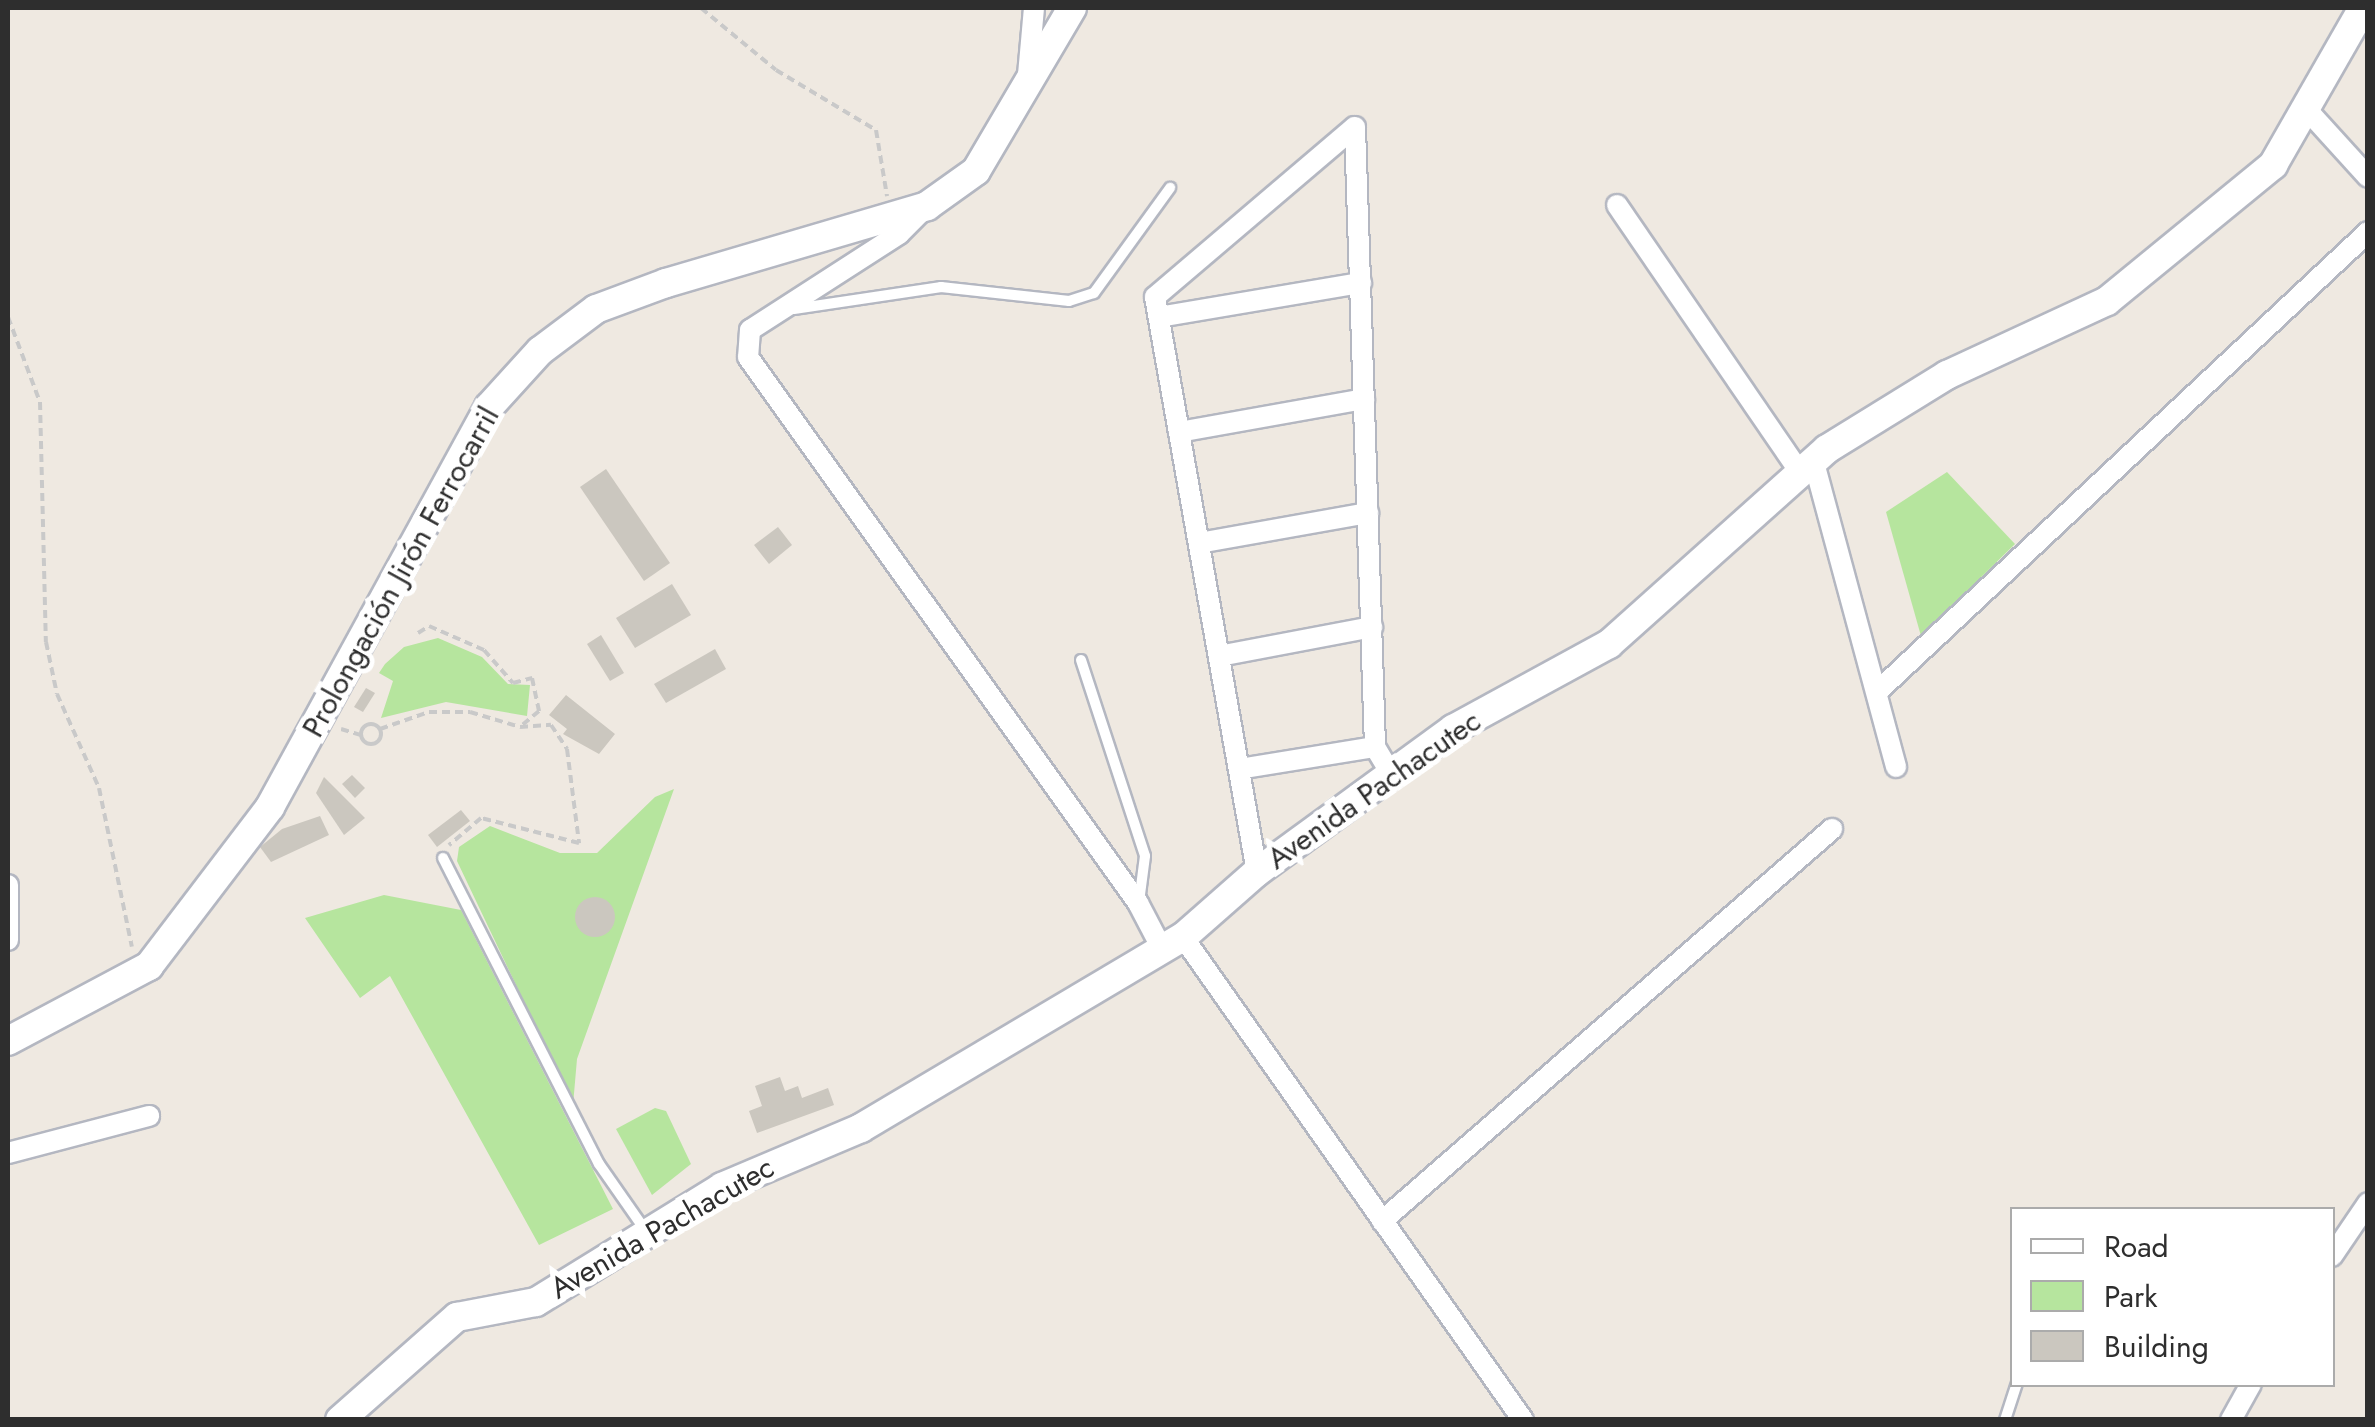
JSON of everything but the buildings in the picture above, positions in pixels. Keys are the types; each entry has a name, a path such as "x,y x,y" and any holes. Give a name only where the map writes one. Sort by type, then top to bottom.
{"main road":[{"name":"Prolongación Jirón Ferrocarril","path":"8,1041 138,972 270,807 489,407 540,351 596,309 927,206 976,171 1026,98 1072,8"},
{"name":"Avenida Pachacutec","path":"340,1420 457,1318 536,1302 722,1187 862,1128 1172,942 1257,872 1454,728 1609,644 1806,465 1947,375 2107,301 2273,165 2308,111 2363,8"}],"street":[{"path":"1026,98 1034,8"},
{"path":"2308,111 2368,178"},
{"path":"1257,872 1155,297 1355,128 1375,747 1390,774"},
{"path":"1616,204 1806,465 1896,767"},
{"path":"927,206 900,234 770,313 750,330 748,357 1138,903 1172,942 1382,1221 1523,1420"},
{"path":"1876,692 2368,232"},
{"path":"1159,317 1360,284"},
{"path":"1179,432 1364,399"},
{"path":"1199,543 1368,513"},
{"path":"1219,656 1372,627"},
{"path":"1239,769 1375,747"},
{"path":"1382,1221 1832,829"},
{"path":"8,885 8,940"},
{"path":"8,1153 148,1116"},
{"path":"2335,1252 2368,1202"},
{"path":"2231,1420 2249,1387"}],"lane":[{"path":"770,313 940,287 1069,301 1094,293 1170,188"},
{"path":"1081,660 1145,856 1138,903"},
{"path":"443,858 599,1164 648,1234"},
{"path":"2006,1420 2016,1387"}],"path":[{"path":"701,8 776,70 876,130 887,196 870,200"},
{"path":"8,317 40,402 46,642 57,694 98,788 138,972"},
{"path":"418,633 429,626 484,650 513,683 532,678 539,711 520,726"},
{"path":"380,728 378,742 363,740 365,725 380,728 450,710 520,726 551,724 567,749 579,843 481,818 456,835 443,858"}],"green space":[{"path":"1947,472 2015,544 1921,636 1886,512"},
{"path":"438,638 482,657 508,684 530,685 527,716 446,702 381,718 393,681 379,673 385,664 404,647"},
{"path":"674,789 577,1059 573,1105 457,861 459,847 490,826 560,853 597,853 655,797"},
{"path":"384,895 461,910 613,1209 539,1245 390,976 360,998 305,918"},
{"path":"655,1108 666,1111 691,1164 652,1195 616,1129"}]}
